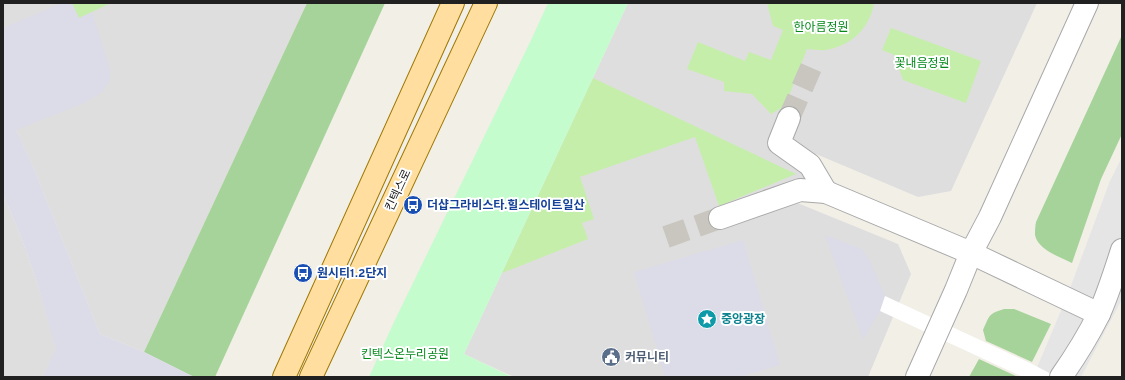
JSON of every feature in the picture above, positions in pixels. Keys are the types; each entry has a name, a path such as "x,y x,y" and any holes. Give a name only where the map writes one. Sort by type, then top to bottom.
{"main road":[{"path":"284,377 453,3"},
{"name":"킨텍스로","path":"311,377 486,3"}],"street":[{"path":"917,377 971,253 990,218 1087,3"},
{"path":"789,118 779,143 810,165 826,192"},
{"path":"720,218 800,190 826,192 971,253 1099,314"},
{"path":"1061,377 1099,314 1122,250"}],"shaded area":[{"path":"3,3 307,3 144,352 100,334 32,164 3,103"},
{"path":"62,3 72,3 79,18 92,12 110,69 110,81 101,93 84,103 16,130 32,164 100,334 144,352 194,377 43,377 56,349 38,285 20,234 3,194 3,28"},
{"path":"628,3 1037,3 951,191 918,197 816,154 805,178 795,202 898,244 911,274 868,377 514,377 464,354"},
{"path":"1122,157 1122,299 1081,377 1033,377 1066,299 1110,181"},
{"path":"3,194 20,234 38,285 57,349 43,377 3,377"},
{"path":"825,235 862,249 869,259 885,296 880,311 863,340"},
{"name":"중앙광장","path":"743,240 780,365 739,377 665,377 634,272"}],"green space":[{"path":"72,3 111,3 79,18"},
{"path":"307,3 385,3 215,377 194,377 144,352"},
{"name":"킨텍스온누리공원","path":"548,3 628,3 464,354 512,377 369,377 393,324"},
{"name":"한아름정원","path":"767,3 874,3 872,12 864,28 851,40 835,48 826,50 807,49 785,106 771,114 752,94 724,91 724,82 687,69 698,42 745,61 749,52 771,60 783,30 773,26"},
{"name":"꽃내음정원","path":"891,28 981,61 966,103 903,80 894,55 882,50"},
{"path":"1122,35 1122,134 1101,179 1072,263 1040,245 1035,235 1036,222"},
{"path":"593,78 796,174 719,206 695,137 580,177 594,219 582,223 588,239 502,273"},
{"path":"1004,309 1014,309 1051,324 1032,362 986,341 983,330 990,316 995,312"},
{"path":"979,359 1018,377 969,377"}],"pier":[{"path":"885,296 1057,377 1023,377 880,311"}],"tunnel":[{"path":"789,118 813,63"},
{"path":"666,237 720,218"}],"place":[{"name":"더샵그라비스타.힐스테이트일산","path":"413,205"},
{"name":"원시티1.2단지","path":"303,273"},
{"name":"중앙광장","path":"707,319"},
{"name":"커뮤니티","path":"611,357"}]}
